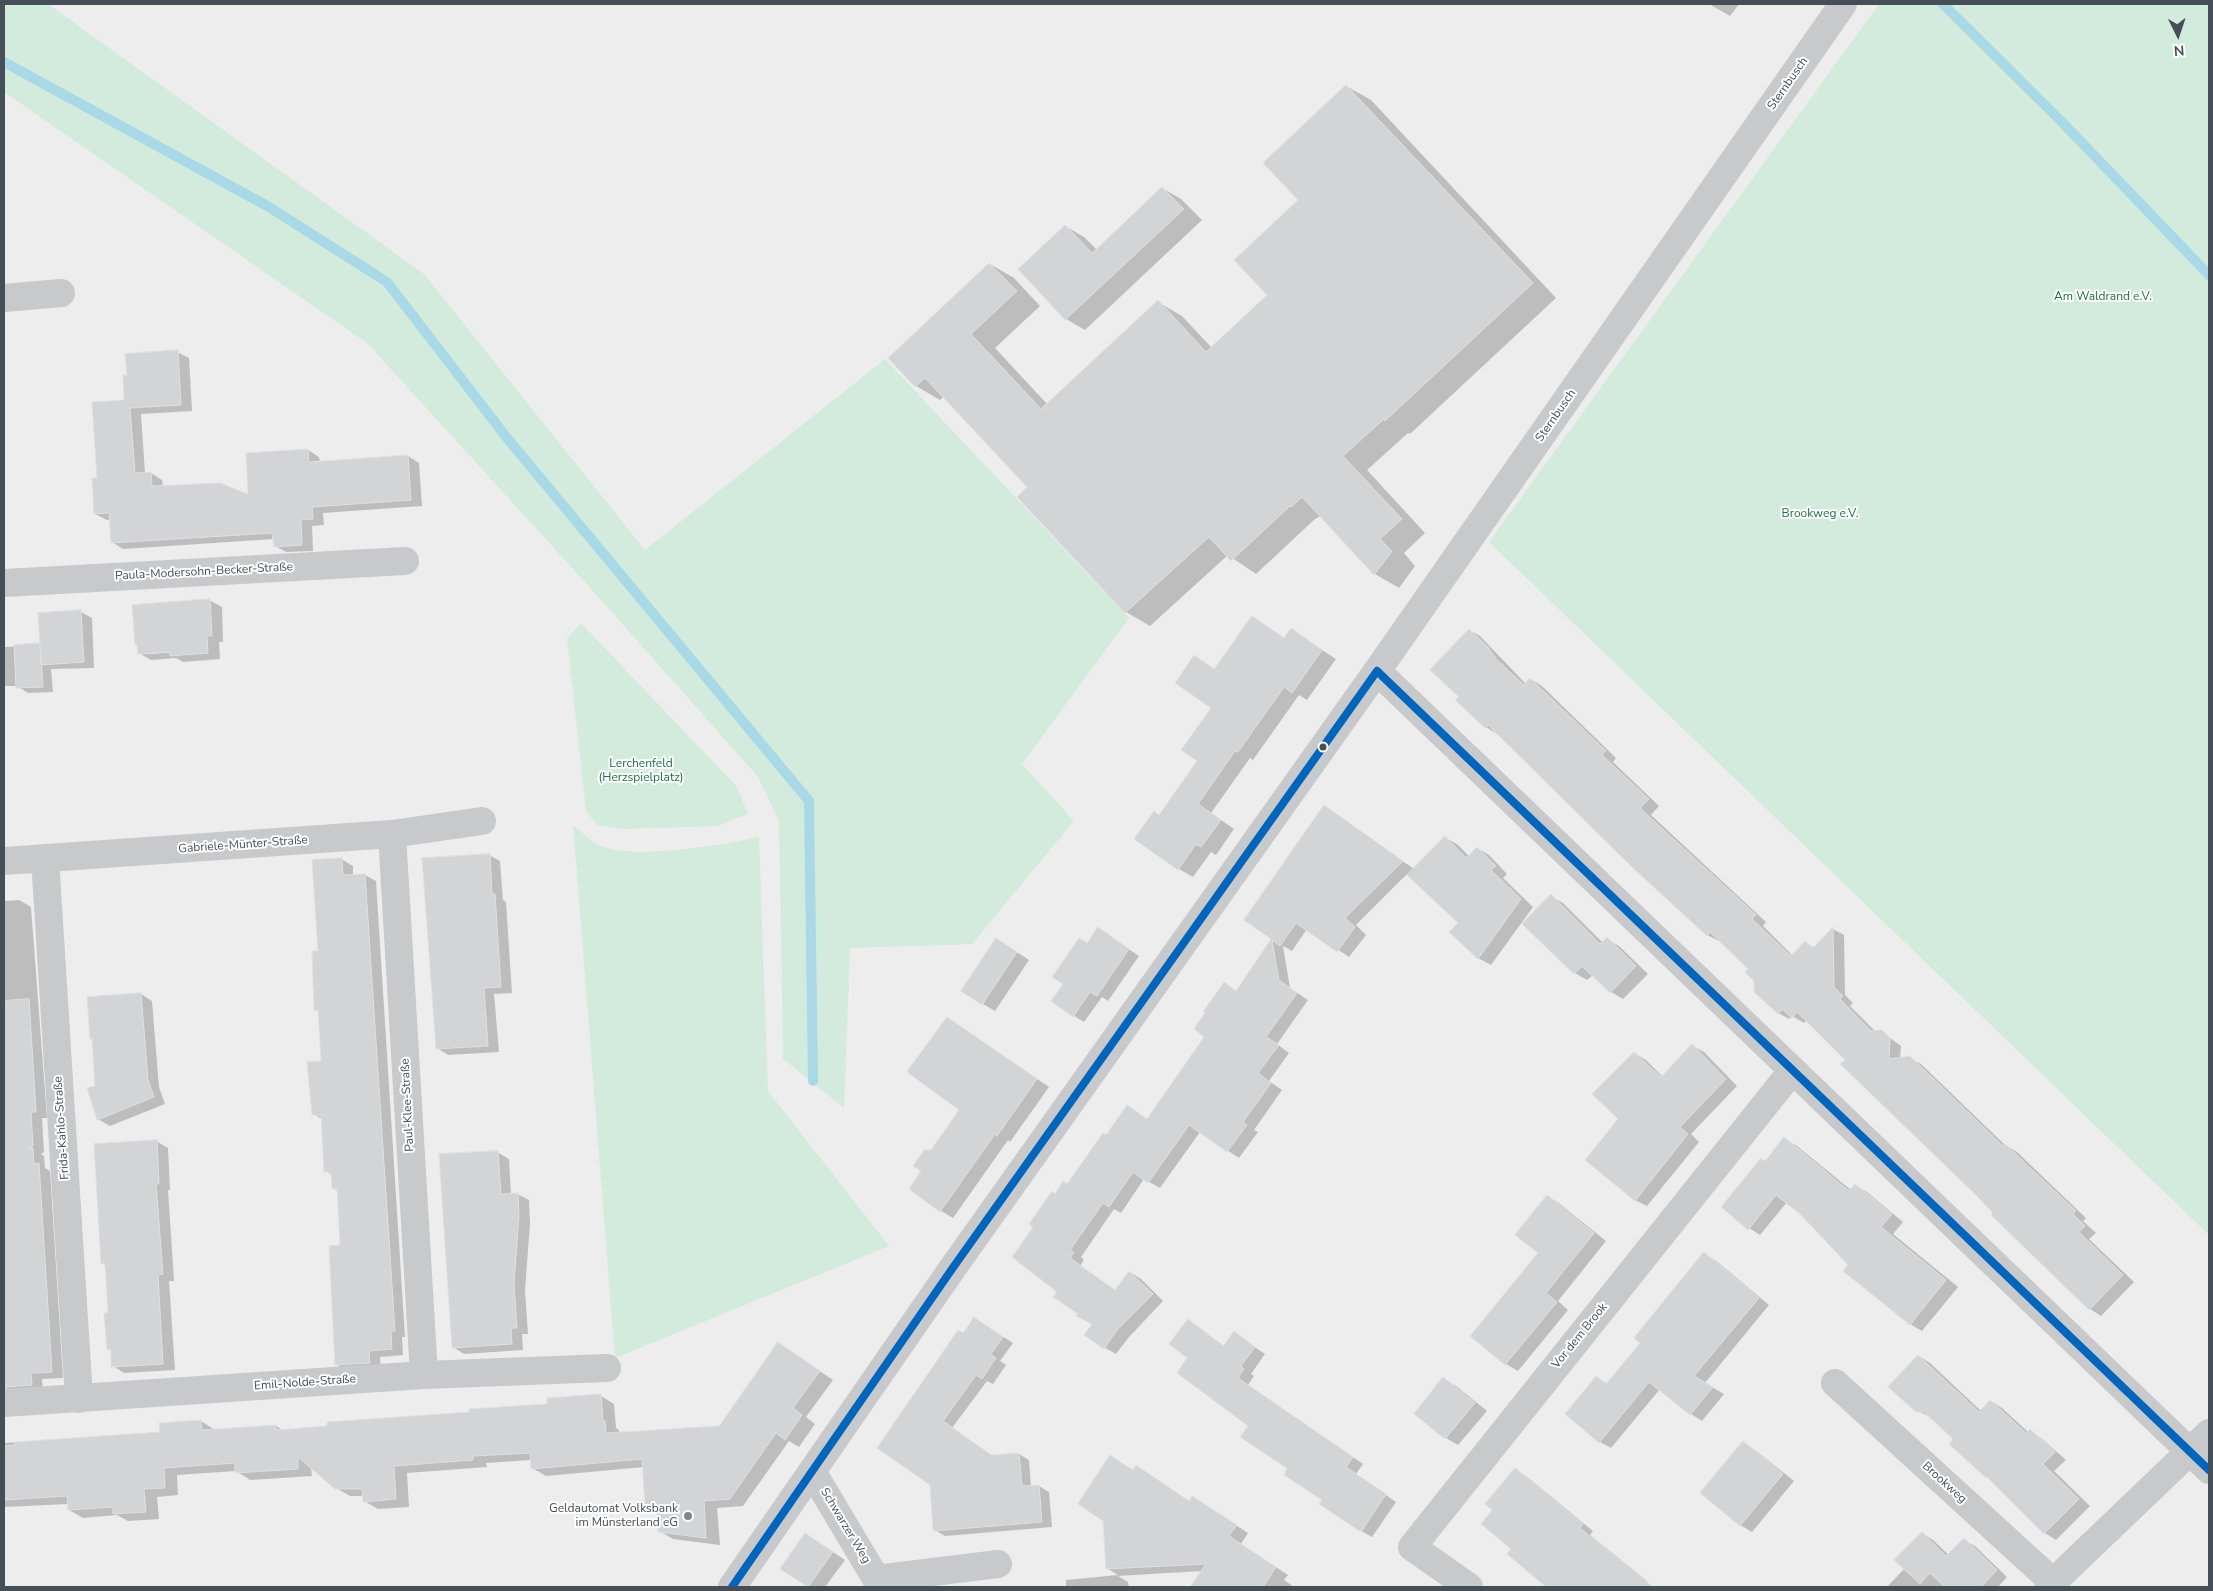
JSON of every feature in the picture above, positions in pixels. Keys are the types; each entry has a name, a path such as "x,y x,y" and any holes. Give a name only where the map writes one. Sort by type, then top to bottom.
{"street":[{"name":"Sternbusch","path":"732,1587 958,1262 1377,671 1843,4"},
{"path":"4,298 61,293"},
{"name":"Paula-Modersohn-Becker-Straße","path":"4,582 405,561"},
{"path":"1377,671 2209,1470"},
{"name":"Gabriele-Münter-Straße","path":"4,861 392,834 482,821"},
{"name":"Paul-Klee-Straße","path":"392,834 424,1376"},
{"name":"Frida-Kahlo-Straße","path":"45,858 79,1398"},
{"name":"Vor dem Brook","path":"1469,1587 1412,1547 1792,1071"},
{"name":"Emil-Nolde-Straße","path":"4,1403 424,1376 607,1368"},
{"name":"Brookweg","path":"1834,1383 2051,1585 2209,1432"},
{"name":"Schwarzer Weg","path":"813,1473 879,1583 998,1564"}],"green space":[{"path":"4,4 48,4 424,274 645,550 885,359 1129,618 1022,764 1074,821 972,944 850,948 844,1108 783,1059 779,821 758,777 594,592 367,343 4,92"},
{"name":"Brookweg e.V.","path":"1879,4 2209,4 2209,1235 1489,542"},
{"name":"Lerchenfeld (Herzspielplatz)","path":"581,623 737,787 748,814 718,826 623,829 597,825 586,811 567,638"},
{"path":"573,825 601,846 635,852 679,850 759,837 768,1091 889,1246 615,1358"}],"building":[{"path":"1346,85 1533,283 1385,421 1384,419 1343,456 1402,519 1380,539 1392,551 1374,575 1302,497 1231,561 1209,537 1125,613 1017,497 1027,487 925,378 915,387 888,358 989,263 1017,291 971,334 1041,409 1158,300 1206,352 1267,295 1234,260 1298,200 1263,163"},
{"path":"1162,187 1184,209 1065,320 1018,269 1065,225 1092,253"},
{"path":"178,350 181,405 130,408 135,473 151,472 152,486 220,483 248,494 246,453 308,449 309,462 408,455 411,500 312,507 313,519 301,520 302,545 274,547 272,533 111,543 109,513 94,514 92,478 97,478 92,402 124,400 123,375 127,375 125,354"},
{"path":"210,599 212,636 207,636 208,653 170,656 169,652 138,654 137,645 135,645 132,605"},
{"path":"81,610 84,662 41,665 38,613"},
{"path":"1252,616 1284,638 1291,628 1322,650 1292,693 1284,687 1238,752 1235,751 1198,804 1221,820 1201,847 1196,844 1178,870 1134,839 1154,811 1159,815 1197,761 1181,750 1211,708 1175,683 1194,655 1214,669"},
{"path":"1469,629 1487,646 1496,659 1524,685 1530,678 1606,751 1602,755 1649,799 1640,808 1756,915 1752,919 1791,956 1805,941 1813,948 1833,927 1834,987 1843,996 1840,999 1871,1031 1882,1030 1890,1038 1889,1059 1910,1056 2003,1146 2005,1144 2076,1211 2073,1214 2085,1226 2079,1232 2123,1275 2089,1310 1991,1215 1993,1213 1976,1195 1840,1064 1845,1060 1797,1012 1792,1018 1782,1009 1778,1014 1754,992 1754,981 1745,972 1748,969 1710,932 1707,936 1633,868 1488,725 1485,728 1455,700 1459,697 1430,670"},
{"path":"40,643 43,687 16,688 14,645"},
{"path":"1324,805 1403,861 1345,918 1355,927 1337,952 1296,923 1280,946 1272,940 1279,980 1297,993 1266,1037 1279,1045 1258,1073 1271,1083 1243,1122 1247,1125 1227,1152 1189,1125 1148,1183 1133,1172 1109,1207 1103,1203 1070,1250 1074,1252 1070,1258 1115,1290 1129,1271 1153,1294 1117,1330 1104,1349 1084,1335 1092,1324 1076,1316 1078,1314 1053,1297 1057,1292 1012,1257 1033,1227 1029,1224 1052,1191 1055,1194 1063,1181 1067,1184 1103,1133 1106,1135 1127,1105 1147,1119 1204,1037 1194,1029 1205,1013 1203,1012 1224,982 1236,991 1271,939 1244,920"},
{"path":"1445,836 1466,858 1477,847 1496,866 1491,870 1521,899 1478,959 1449,932 1458,923 1407,875"},
{"path":"490,854 492,894 495,894 501,987 484,988 488,1046 436,1049 422,858"},
{"path":"342,858 343,875 365,874 395,1331 391,1331 392,1349 369,1351 370,1363 335,1365 329,1246 340,1245 337,1188 332,1189 331,1171 324,1172 321,1115 312,1115 307,1062 321,1061 318,1010 314,1010 312,951 318,951 312,860"},
{"path":"1551,894 1600,944 1607,937 1636,966 1610,993 1582,966 1574,974 1522,924"},
{"path":"1098,927 1129,949 1097,996 1090,992 1073,1017 1051,1001 1063,984 1052,977 1079,938 1087,943"},
{"path":"996,938 1017,952 982,1005 961,991"},
{"path":"141,993 148,1080 154,1097 97,1120 87,1088 95,1086 87,997"},
{"path":"29,999 36,1112 31,1112 33,1146 28,1148 33,1148 34,1164 39,1163 52,1372 31,1373 32,1385 4,1387 4,1001"},
{"path":"947,1017 1037,1079 997,1136 995,1134 940,1212 909,1189 921,1171 913,1166 924,1150 931,1150 959,1110 907,1072"},
{"path":"1692,1044 1726,1079 1680,1127 1688,1134 1635,1201 1585,1160 1618,1119 1592,1094 1634,1052 1661,1077"},
{"path":"1784,1137 1849,1191 1855,1184 1892,1214 1881,1227 1946,1280 1910,1325 1843,1271 1848,1265 1800,1214 1776,1195 1748,1230 1721,1207 1761,1158 1765,1161"},
{"path":"157,1140 159,1184 156,1184 163,1274 158,1275 163,1364 111,1367 111,1349 107,1350 104,1313 108,1313 105,1263 101,1264 94,1144"},
{"path":"498,1151 501,1194 518,1193 519,1216 514,1283 517,1328 511,1328 512,1344 452,1348 439,1154"},
{"path":"1547,1195 1594,1233 1546,1293 1557,1302 1505,1365 1470,1336 1538,1253 1515,1235"},
{"path":"1704,1252 1759,1298 1694,1376 1713,1387 1690,1415 1649,1382 1599,1443 1565,1414 1596,1376 1606,1384 1640,1343 1634,1338"},
{"path":"974,1317 1003,1337 991,1354 996,1358 982,1379 976,1375 943,1421 991,1455 1019,1453 1022,1486 1039,1485 1042,1522 933,1531 930,1485 877,1448 958,1330 963,1333"},
{"path":"1188,1319 1223,1346 1234,1331 1255,1347 1241,1366 1244,1369 1238,1378 1353,1457 1346,1467 1386,1494 1361,1532 1319,1504 1322,1500 1284,1475 1287,1468 1240,1437 1248,1426 1177,1373 1187,1358 1169,1344"},
{"path":"778,1342 820,1371 793,1408 802,1415 785,1440 776,1433 730,1499 704,1501 706,1538 658,1532 656,1504 645,1505 642,1459 531,1469 530,1453 473,1456 473,1460 394,1466 396,1499 363,1502 362,1489 335,1489 298,1457 298,1469 235,1473 235,1463 164,1468 165,1488 144,1489 146,1512 113,1514 113,1507 68,1510 67,1496 4,1500 4,1446 15,1445 15,1442 160,1432 159,1423 201,1420 202,1430 276,1425 276,1430 327,1426 327,1422 469,1412 469,1409 547,1404 547,1398 601,1394 606,1433 719,1426"},
{"path":"1918,1355 1979,1412 1990,1400 2026,1433 2030,1429 2055,1452 2043,1464 2079,1499 2044,1534 1987,1477 1949,1444 1953,1439 1924,1412 1916,1412 1888,1387"},
{"path":"1443,1377 1475,1403 1445,1439 1414,1414"},
{"path":"1743,1441 1783,1474 1740,1526 1700,1493"},
{"path":"1110,1455 1133,1471 1136,1465 1189,1501 1192,1496 1237,1525 1229,1536 1276,1567 1263,1587 1190,1587 1206,1564 1106,1569 1103,1521 1078,1504"},
{"path":"1515,1468 1583,1524 1580,1528 1653,1587 1546,1587 1507,1554 1511,1549 1481,1524 1492,1510 1485,1504"},
{"path":"1922,1532 1946,1556 1964,1538 1997,1570 1981,1587 1945,1587 1930,1573 1920,1584 1894,1560"},
{"path":"805,1533 833,1552 808,1587 780,1569"}],"waterway":[{"path":"1943,4 2061,121 2209,275"},
{"path":"4,62 269,207 387,282 507,438 809,801 813,1081"}],"transit line":[{"path":"1377,671 2209,1470"},
{"path":"732,1587 952,1269 1377,671"}],"place":[{"name":"Geldautomat Volksbank im Münsterland eG","path":"688,1516"}],"park label":[{"name":"Am Waldrand e.V.","path":"2103,297"}]}
